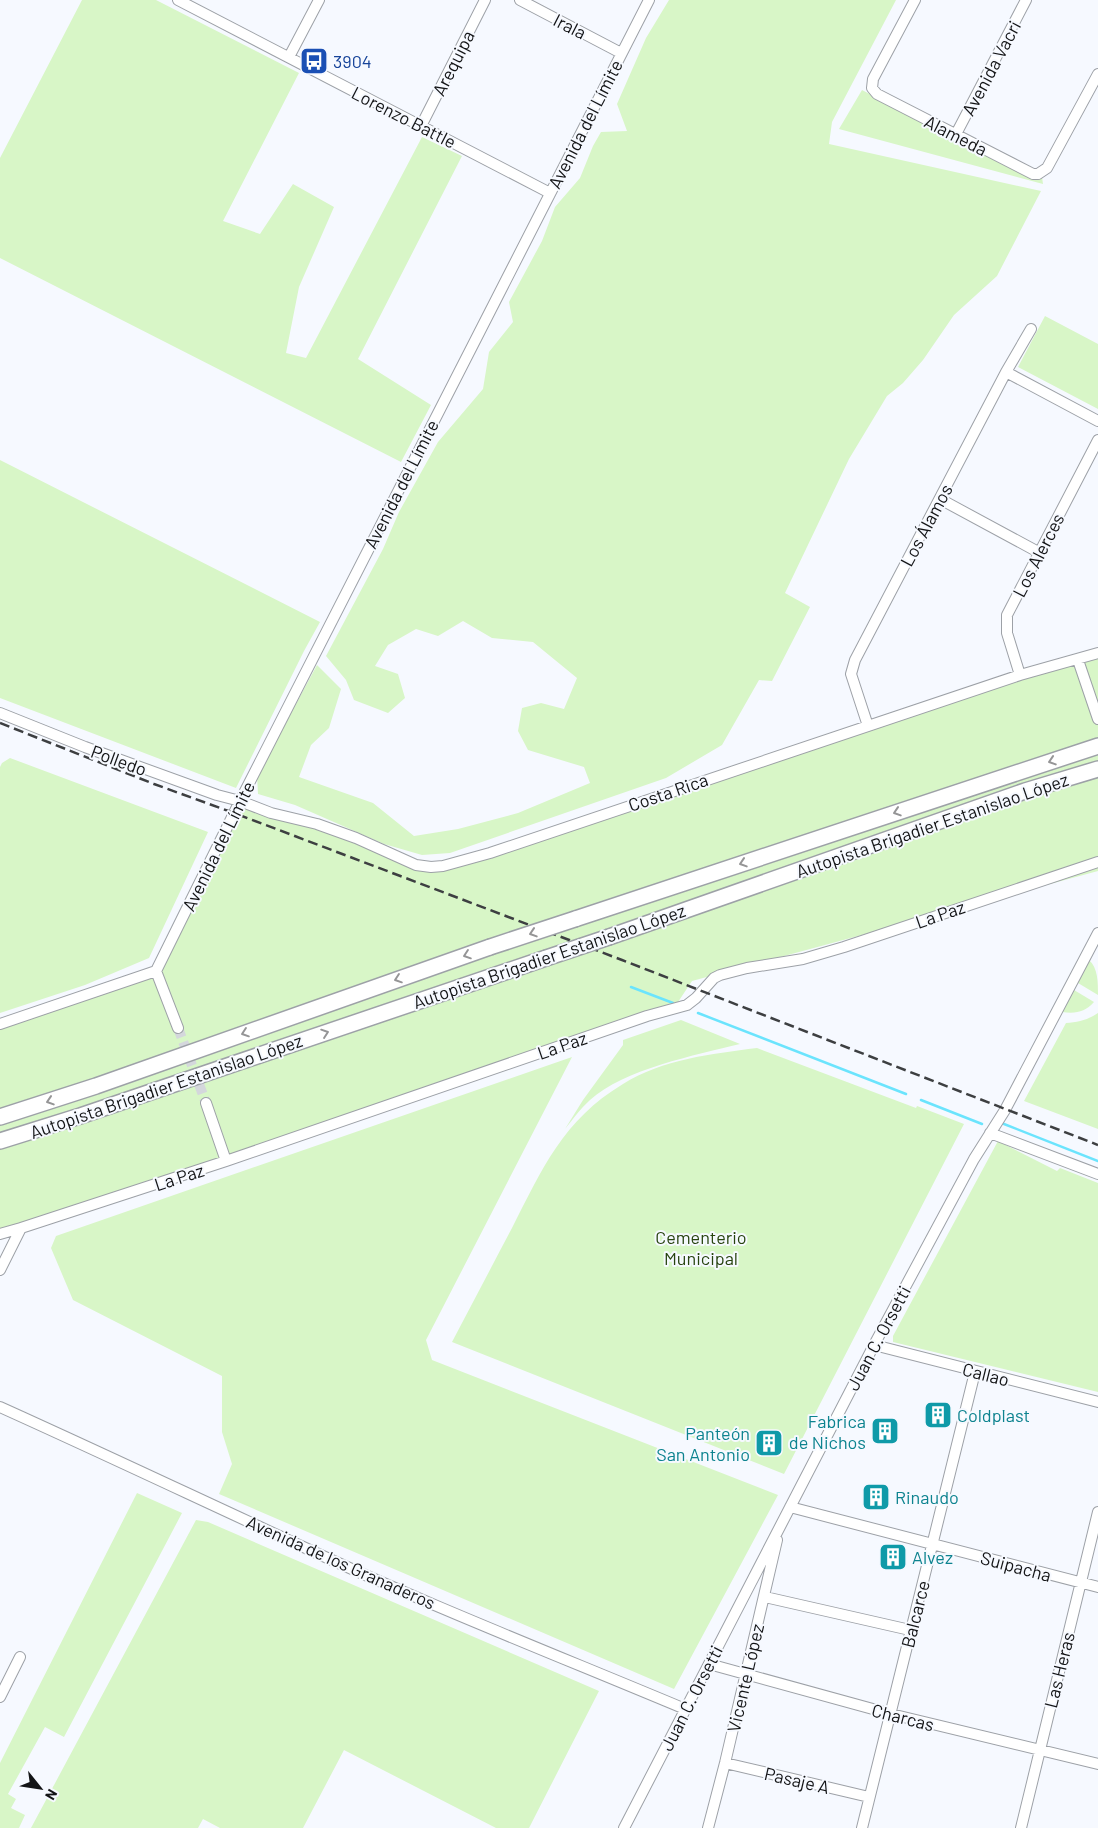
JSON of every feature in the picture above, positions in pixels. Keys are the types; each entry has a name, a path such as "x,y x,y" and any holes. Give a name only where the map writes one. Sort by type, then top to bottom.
{"highway":[{"name":"Autopista Brigadier Estanislao López","path":"0,1117 96,1086 490,947 1098,746"},
{"name":"Autopista Brigadier Estanislao López","path":"0,1141 80,1116 609,937 1025,791 1098,769"}],"street":[{"name":"Lorenzo Battle","path":"178,0 550,192"},
{"path":"289,58 318,0"},
{"name":"Arequipa","path":"421,126 485,0"},
{"name":"Irala","path":"520,0 621,52"},
{"name":"Avenida del Límite","path":"156,971 240,801 649,0"},
{"name":"Alameda","path":"915,0 873,79 872,88 877,94 955,136 1033,174 1043,172 1052,162 1098,74"},
{"name":"Avenida Vacri","path":"955,136 1026,0"},
{"name":"Los Álamos","path":"868,726 851,674 855,660 1006,372 1031,329"},
{"path":"1006,372 1098,420"},
{"name":"Los Alerces","path":"1020,675 1007,633 1008,615 1098,440"},
{"path":"940,500 1040,553"},
{"name":"Costa Rica","path":"240,801 271,813 317,824 356,838 416,865 443,866 490,853 1020,675 1098,653"},
{"path":"1078,660 1098,719"},
{"name":"Polledo","path":"0,713 176,781 217,796 240,801"},
{"name":"La Paz","path":"0,1234 226,1161 647,1016 687,1004 696,998 714,978 720,975 747,968 803,959 844,947 1098,862"},
{"name":"Juan C. Orsetti","path":"625,1828 874,1345 974,1159 1005,1110 1098,933"},
{"path":"0,1024 156,971 178,1028"},
{"path":"206,1103 226,1161"},
{"path":"990,1133 1098,1174"},
{"path":"0,1270 21,1228"},
{"name":"Callao","path":"874,1345 1098,1402"},
{"name":"Balcarce","path":"862,1828 910,1630 934,1544 975,1372"},
{"name":"Avenida de los Granaderos","path":"0,1407 316,1553 686,1710"},
{"name":"Suipacha","path":"790,1508 1098,1587"},
{"name":"Las Heras","path":"1021,1828 1098,1512"},
{"name":"Vicente López","path":"708,1828 765,1597 780,1527"},
{"path":"765,1597 910,1630"},
{"path":"0,1697 20,1657"},
{"name":"Charcas","path":"709,1664 891,1714 1098,1764"},
{"name":"Pasaje A","path":"725,1763 870,1797"}],"green space":[{"path":"82,0 156,0 299,73 223,221 260,234 293,184 334,207 299,287 286,353 306,358 422,137 462,156 358,359 431,405 401,462 0,258 0,158"},
{"path":"669,0 896,0 832,122 829,144 1041,191 997,276 954,315 923,360 903,383 887,396 849,459 785,593 810,607 772,681 759,680 722,745 666,778 450,853 422,855 384,844 295,805 258,794 257,776 317,665 341,689 329,728 311,745 299,777 373,803 414,836 458,829 518,813 590,783 584,767 528,750 518,731 522,708 541,703 564,709 577,678 533,642 492,638 463,621 438,636 416,629 388,645 375,666 398,674 405,698 388,713 354,700 346,680 326,656 383,549 399,512 438,442 483,389 489,352 513,322 509,302 542,241 555,207 580,178 601,132 627,131 617,104 646,38"},
{"path":"862,90 954,138 1042,177 1043,184 839,129"},
{"path":"1045,316 1098,344 1098,409 1018,367"},
{"path":"0,460 320,622 236,788 0,698"},
{"path":"1098,653 1098,871 692,981 678,1002 647,1016 0,1234 0,1024 156,971 240,801 431,867"},
{"path":"10,758 208,832 149,958 85,985 0,1013 0,767 2,763"},
{"path":"1089,960 1096,971 1098,995 1078,983"},
{"path":"1074,990 1094,1002 1080,1012 1062,1012"},
{"path":"1098,1013 1098,1129 1024,1101 1066,1023 1083,1020"},
{"path":"681,1020 740,1044 661,1064 622,1080 604,1089 590,1100 565,1129 583,1100 623,1045 623,1040"},
{"name":"Cementerio Municipal","path":"757,1048 916,1108 917,1106 964,1124 784,1474 452,1342 544,1166 569,1130 585,1113 602,1098 623,1084 654,1069 688,1059"},
{"path":"572,1057 426,1340 432,1360 778,1495 674,1689 219,1494 232,1464 222,1432 222,1376 73,1300 51,1248 56,1236"},
{"path":"998,1141 1057,1171 1060,1168 1098,1183 1098,1392 893,1342 893,1336"},
{"path":"137,1493 182,1513 64,1737 45,1727 8,1794 16,1799 11,1808 25,1815 19,1828 0,1828 0,1763"},
{"path":"196,1520 208,1522 599,1691 529,1828 496,1828 344,1750 303,1828 220,1828 203,1819 198,1828 31,1828"}],"waterway":[{"path":"631,987 673,1003"},
{"path":"698,1013 906,1094"},
{"path":"921,1100 982,1124"},
{"path":"1004,1124 1098,1161"}],"tunnel":[{"path":"178,1028 206,1103"}],"railway":[{"path":"0,723 154,784 622,960 1098,1145"}],"place":[{"name":"3904","path":"314,61"},
{"name":"Coldplast","path":"938,1415"},
{"name":"Fabrica de Nichos","path":"885,1431"},
{"name":"Panteón San Antonio","path":"769,1443"},
{"name":"Rinaudo","path":"876,1497"},
{"name":"Alvez","path":"893,1557"}]}
